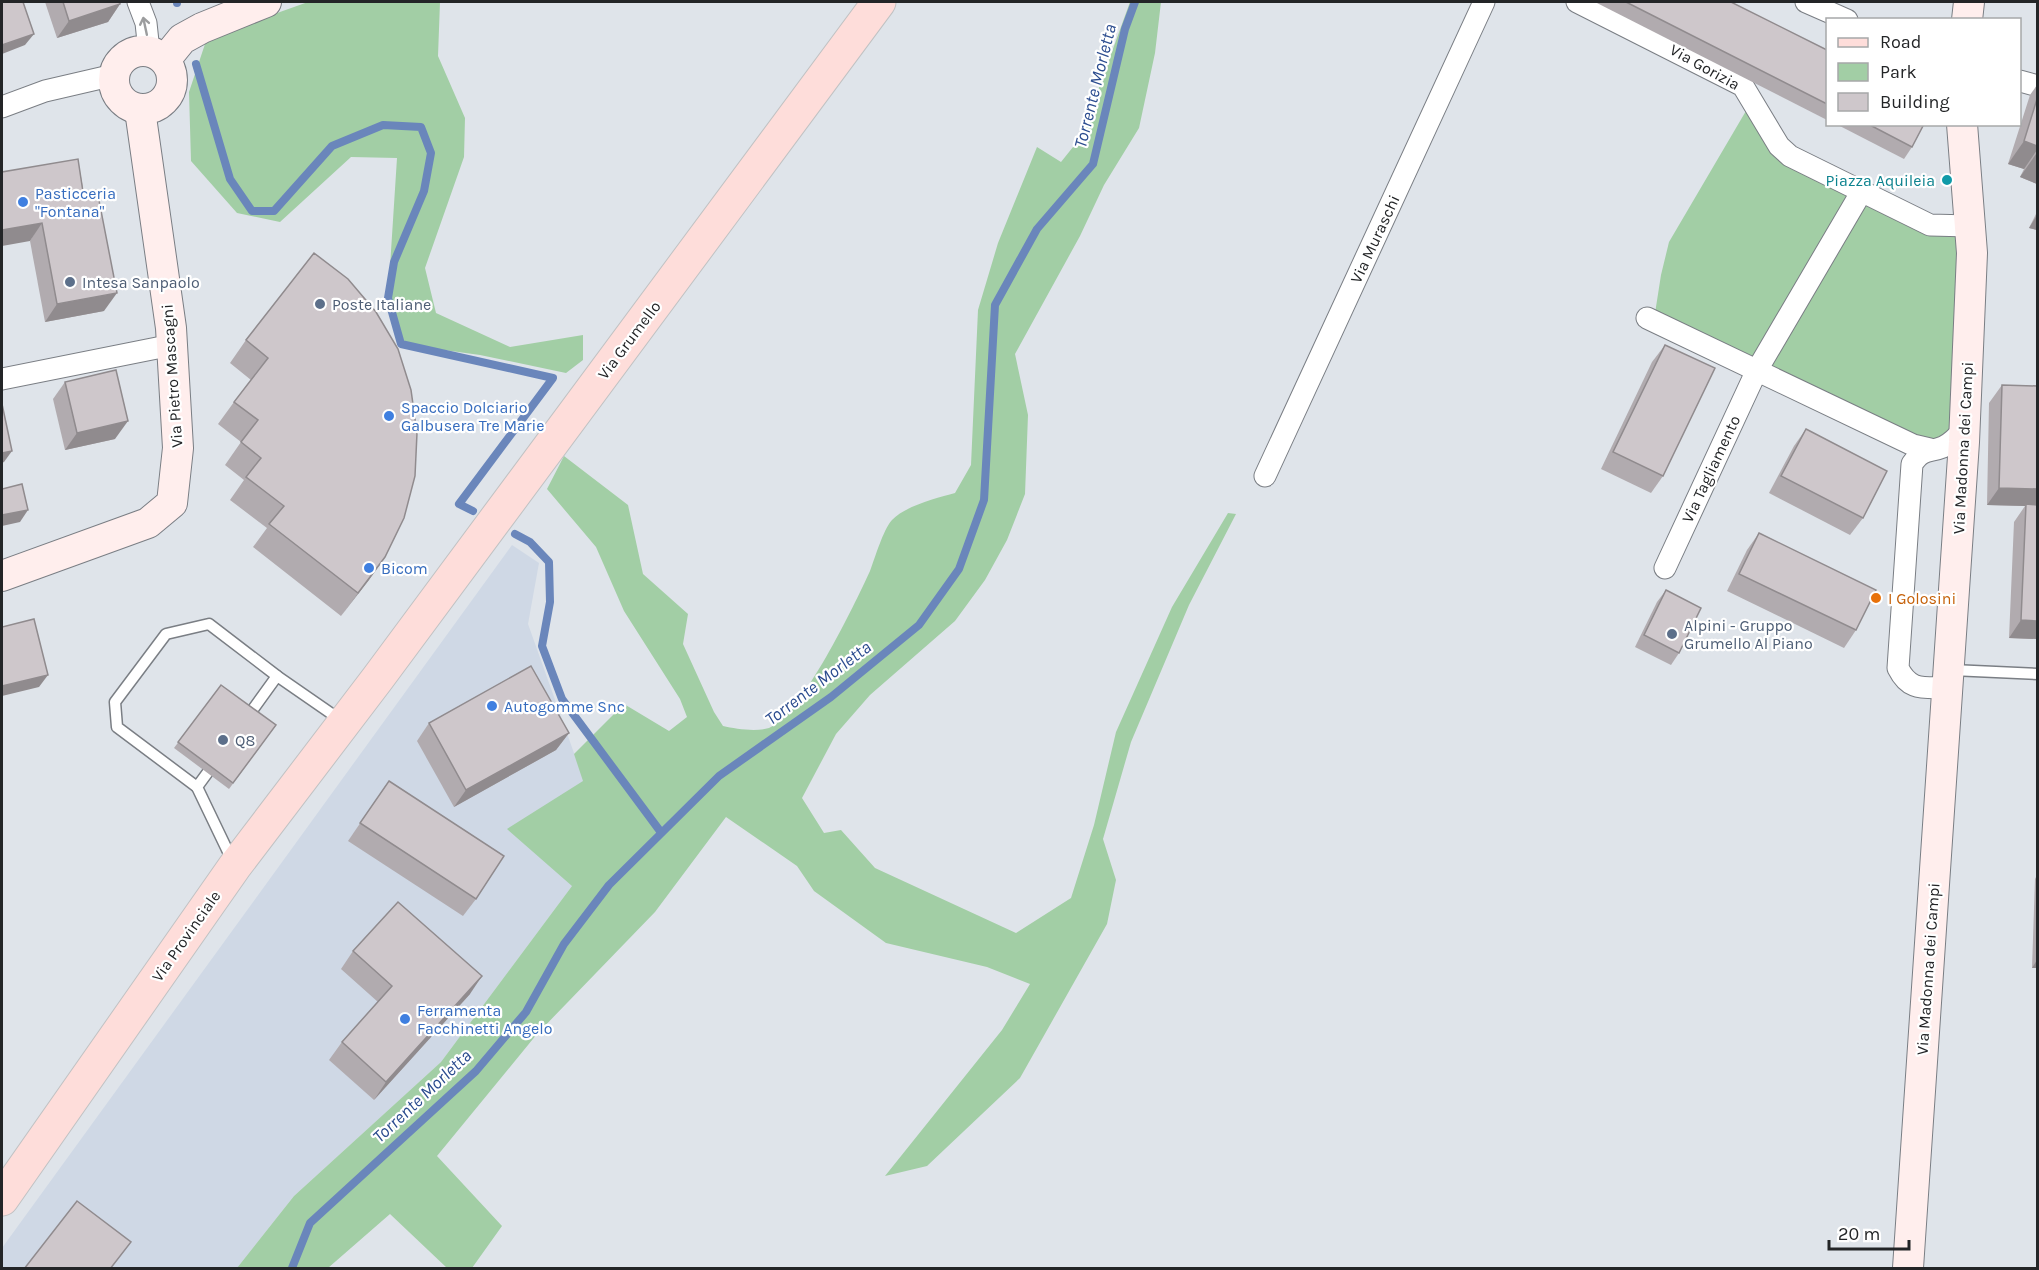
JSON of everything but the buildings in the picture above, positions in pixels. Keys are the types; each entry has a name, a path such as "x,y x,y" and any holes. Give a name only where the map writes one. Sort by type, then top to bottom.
{"main road":[{"name":"Via Grumello","path":"378,678 879,2"},
{"name":"Via Provinciale","path":"2,1199 235,866 378,678"}],"street":[{"path":"138,2 157,56 171,70 173,82 170,94 162,103 152,109 140,110 128,106 119,98 114,87 114,75 118,64 126,56 138,51 157,56 202,28 266,2"},
{"name":"Via Muraschi","path":"1265,476 1484,2"},
{"name":"Via Gorizia","path":"1577,2 1743,86 1785,151 1930,225 1970,226"},
{"path":"1806,2 1843,18"},
{"path":"1967,18 1970,2"},
{"path":"2,107 45,92 114,75"},
{"path":"2021,82 2037,86"},
{"name":"Via Pietro Mascagni","path":"2,576 148,524 172,503 178,448 172,345 140,110"},
{"path":"1962,126 1970,226"},
{"name":"Via Tagliamento","path":"1665,568 1757,370 1862,191"},
{"name":"Via Madonna dei Campi","path":"1908,1269 1965,428 1972,253 1970,226"},
{"path":"1647,318 1913,445 1930,449 1942,448 1965,428"},
{"path":"2,379 172,345"},
{"path":"1930,449 1918,455 1912,464 1898,668 1903,678 1912,687 1948,679"}],"lane":[{"path":"235,866 197,787 117,727 115,702 166,634 209,624 277,676 345,722"},
{"path":"1948,679 2037,674"},
{"path":"237,732 277,676"},
{"path":"197,787 224,750"}],"shaded area":[{"path":"512,545 539,563 528,624 584,781 572,886 441,1062 294,1196 237,1268 2,1268 2,1248"}],"green space":[{"path":"308,2 440,2 438,56 465,118 464,157 425,268 436,313 510,347 583,335 583,360 566,373 480,355 401,344 388,298 397,158 351,157 280,222 237,213 191,161 189,92 207,38"},
{"path":"1130,2 1161,2 1155,53 1139,128 1104,185 1080,236 1015,354 1028,415 1025,494 1007,540 985,580 955,621 870,695 836,734 802,798 824,833 841,830 875,868 1016,933 1071,898 1094,825 1116,732 1172,607 1228,513 1236,514 1189,605 1131,742 1103,839 1116,880 1107,924 1020,1078 927,1166 885,1176 1002,1030 1030,984 987,967 886,943 814,891 797,866 726,817 655,912 537,1034 437,1156 502,1226 472,1268 447,1268 390,1214 328,1268 237,1268 294,1196 441,1062 572,886 507,829 583,781 574,754 624,704 669,731 687,717 680,699 624,611 596,547 547,489 564,456 628,505 643,574 688,614 683,644 714,712 723,726 758,730 769,728 782,719 811,682 840,632 863,587 882,537 892,520 913,507 955,493 971,465 978,310 998,243 1037,147 1061,162 1081,137"},
{"path":"1753,99 1773,136 1881,201 1970,226 1965,428 1942,448 1653,326 1669,242"}],"waterway":[{"name":"Torrente Morletta","path":"292,1268 310,1223 476,1071 526,1012 564,944 609,885 719,776 831,697 919,625 959,569 984,500 995,305 1037,229 1093,164 1125,29 1135,2"},
{"path":"196,64 230,179 252,211 274,211 332,146 383,125 421,127 431,153 424,191 394,262 388,298 401,344 553,378 459,504 473,511"},
{"path":"515,534 530,542 549,562 550,602 542,646 562,699 660,831"}],"place":[{"name":"Piazza Aquileia","path":"1947,180"},
{"name":"Pasticceria \"Fontana\"","path":"23,202"},
{"name":"Intesa Sanpaolo","path":"70,282"},
{"name":"Poste Italiane","path":"320,304"},
{"name":"Spaccio Dolciario Galbusera Tre Marie","path":"389,416"},
{"name":"Bicom","path":"369,568"},
{"name":"I Golosini","path":"1876,598"},
{"name":"Alpini - Gruppo Grumello Al Piano","path":"1672,634"},
{"name":"Autogomme Snc","path":"492,706"},
{"name":"Q8","path":"223,740"},
{"name":"Ferramenta Facchinetti Angelo","path":"405,1019"}]}
